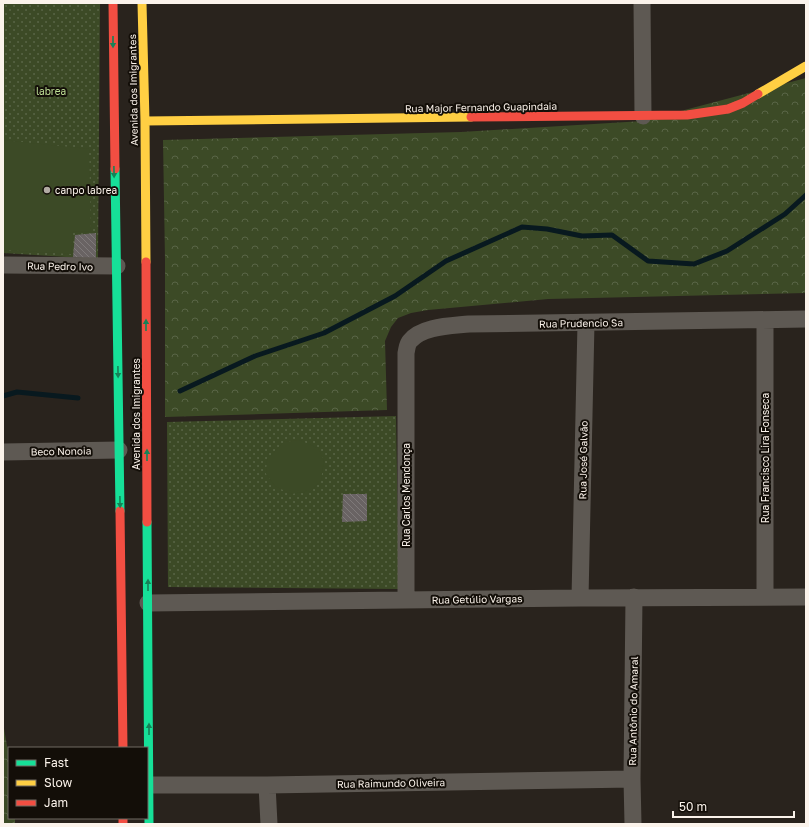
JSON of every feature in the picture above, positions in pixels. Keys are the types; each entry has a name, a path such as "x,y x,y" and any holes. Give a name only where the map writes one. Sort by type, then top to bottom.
{"main road":[{"name":"Avenida dos Imigrantes","path":"113,3 119,210 116,266 123,747"},
{"name":"Avenida dos Imigrantes","path":"142,3 145,121 141,210 148,603 149,824"},
{"name":"Rua Major Fernando Guapindaia","path":"145,121 688,115 712,112 743,103 806,66"}],"street":[{"path":"642,3 643,116"},
{"name":"Rua Pedro Ivo","path":"3,265 116,266"},
{"name":"Rua Prudencio Sa","path":"406,391 406,353 409,342 418,334 443,327 469,324 806,319"},
{"name":"Rua Francisco Lira Fonseca","path":"765,320 765,596"},
{"name":"Rua José Galvão","path":"580,598 586,322"},
{"name":"Rua Carlos Mendonça","path":"406,391 406,600"},
{"name":"Beco Nonoia","path":"3,452 119,450"},
{"name":"Rua Getúlio Vargas","path":"148,603 634,597 806,597"},
{"name":"Rua Antônio do Amaral","path":"633,824 634,597"},
{"name":"Rua Raimundo Oliveira","path":"149,785 632,779"},
{"path":"267,784 269,824"}],"green space":[{"name":"labrea","path":"3,3 100,3 98,259 3,253"},
{"path":"806,78 806,293 548,299 428,310 411,313 398,318 391,327 385,341 387,410 165,417 163,140 461,132 643,121"},
{"name":"canpo labrea","path":"3,140 89,149 91,231 73,232 71,254 3,250"},
{"path":"396,416 399,589 168,587 167,422"},
{"path":"299,440 318,448 324,460 321,480 311,491 291,494 275,486 266,474 267,460 284,442"},
{"path":"3,723 8,751 8,819 15,819 15,824 3,824"}],"building":[{"path":"96,233 96,259 73,257 75,235"},
{"path":"343,494 367,494 367,521 342,522"}],"waterway":[{"path":"180,391 255,356 324,333 395,296 446,261 522,227 547,229 582,236 612,235 648,261 694,264 727,251 785,214 806,195"},
{"path":"3,396 17,392 78,398"}],"traffic: fast":[{"path":"115,169 120,511"},
{"path":"147,522 149,824"}],"traffic: slow":[{"path":"142,3 146,262"},
{"path":"758,94 806,66"},
{"path":"145,121 471,117"}],"traffic: jam":[{"path":"113,3 115,169"},
{"path":"471,117 687,115 728,109 743,103 758,94"},
{"path":"146,262 147,522"},
{"path":"120,511 123,747"},
{"path":"123,819 123,824"}],"place":[{"name":"canpo labrea","path":"47,190"}]}
